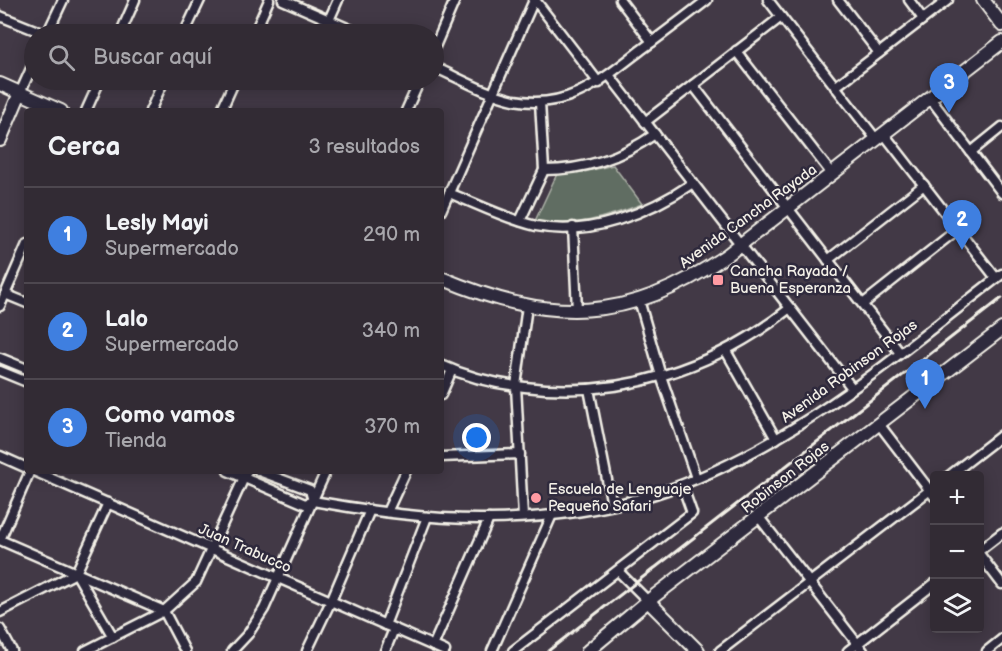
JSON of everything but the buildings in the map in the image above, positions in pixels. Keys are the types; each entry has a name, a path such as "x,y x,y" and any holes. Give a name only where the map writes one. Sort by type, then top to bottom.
{"street":[{"path":"51,24 63,0"},
{"path":"124,24 135,0"},
{"path":"189,24 200,0"},
{"path":"258,24 269,0"},
{"path":"283,0 338,24"},
{"path":"329,20 338,0"},
{"path":"444,26 455,0"},
{"path":"444,205 534,0 599,83"},
{"path":"620,0 652,42"},
{"path":"444,71 512,99 540,102 575,95 599,83 707,0"},
{"path":"768,0 835,87 924,185 999,276"},
{"path":"838,0 879,53"},
{"path":"909,0 924,19"},
{"path":"835,87 948,0"},
{"path":"983,0 1002,25"},
{"path":"0,16 24,25"},
{"path":"645,122 781,16"},
{"name":"Avenida Cancha Rayada","path":"444,279 477,293 527,306 577,310 611,307 639,300 688,280 741,244 1002,42"},
{"path":"736,51 832,174"},
{"path":"609,75 852,388"},
{"path":"0,84 54,108"},
{"path":"693,85 900,352"},
{"path":"0,140 24,86"},
{"path":"87,108 95,90"},
{"path":"151,108 159,90"},
{"path":"222,108 230,90"},
{"path":"407,108 415,90"},
{"path":"930,98 1002,193"},
{"path":"520,221 544,170 540,102"},
{"path":"970,152 1002,127"},
{"path":"544,170 572,169 598,163 628,151 654,134"},
{"path":"449,194 520,221 548,227 573,227 602,223 631,215 663,202 693,183"},
{"path":"828,260 924,185"},
{"path":"573,227 577,310"},
{"path":"863,304 958,229"},
{"path":"0,306 24,251"},
{"name":"Avenida Robinson Rojas","path":"246,474 304,504 313,501 427,517 523,518 612,505 642,498 696,478 776,439 812,417 999,276"},
{"path":"5,294 24,302"},
{"path":"639,300 661,376 696,478"},
{"path":"523,518 516,386 527,306"},
{"path":"444,366 516,386 553,390 589,389 626,384 661,376 726,351 759,331 790,308"},
{"name":"Robinson Rojas","path":"588,651 648,601 1002,328"},
{"path":"726,351 776,439"},
{"path":"0,358 24,368"},
{"path":"0,370 24,381"},
{"path":"444,388 452,370"},
{"path":"589,389 612,505"},
{"path":"879,424 930,487"},
{"path":"955,471 1002,435"},
{"path":"444,457 520,454"},
{"path":"0,456 24,467"},
{"path":"31,474 0,540 164,611 185,651"},
{"path":"85,651 164,611 196,582 246,474"},
{"path":"267,474 310,490 313,501"},
{"path":"232,651 260,617 325,474"},
{"path":"387,512 405,474"},
{"name":"Juan Trabucco","path":"52,475 108,503 445,651"},
{"path":"513,651 692,513 681,485"},
{"path":"720,651 930,493"},
{"path":"0,612 76,573 108,503"},
{"path":"307,651 370,510"},
{"path":"492,651 552,514"},
{"path":"758,516 861,647"},
{"path":"385,625 427,517"},
{"path":"433,646 489,519"},
{"path":"984,547 1002,532"},
{"path":"984,560 1002,584"},
{"path":"618,571 698,651"},
{"path":"76,573 113,637"},
{"path":"848,651 861,647 930,587"},
{"path":"0,628 12,651"},
{"path":"385,651 394,629"},
{"path":"987,651 1002,639"}],"green space":[{"path":"613,165 642,204 589,220 563,223 535,221 557,174 584,172"}],"railway":[{"path":"548,651 1002,298"}],"place":[{"name":"Como vamos","path":"949,113"},
{"name":"Lalo","path":"962,250"},
{"name":"Cancha Rayada / Buena Esperanza","path":"718,280"},
{"name":"Lesly Mayi","path":"925,409"},
{"name":"Escuela de Lenguaje Pequeño Safari","path":"536,498"}]}
